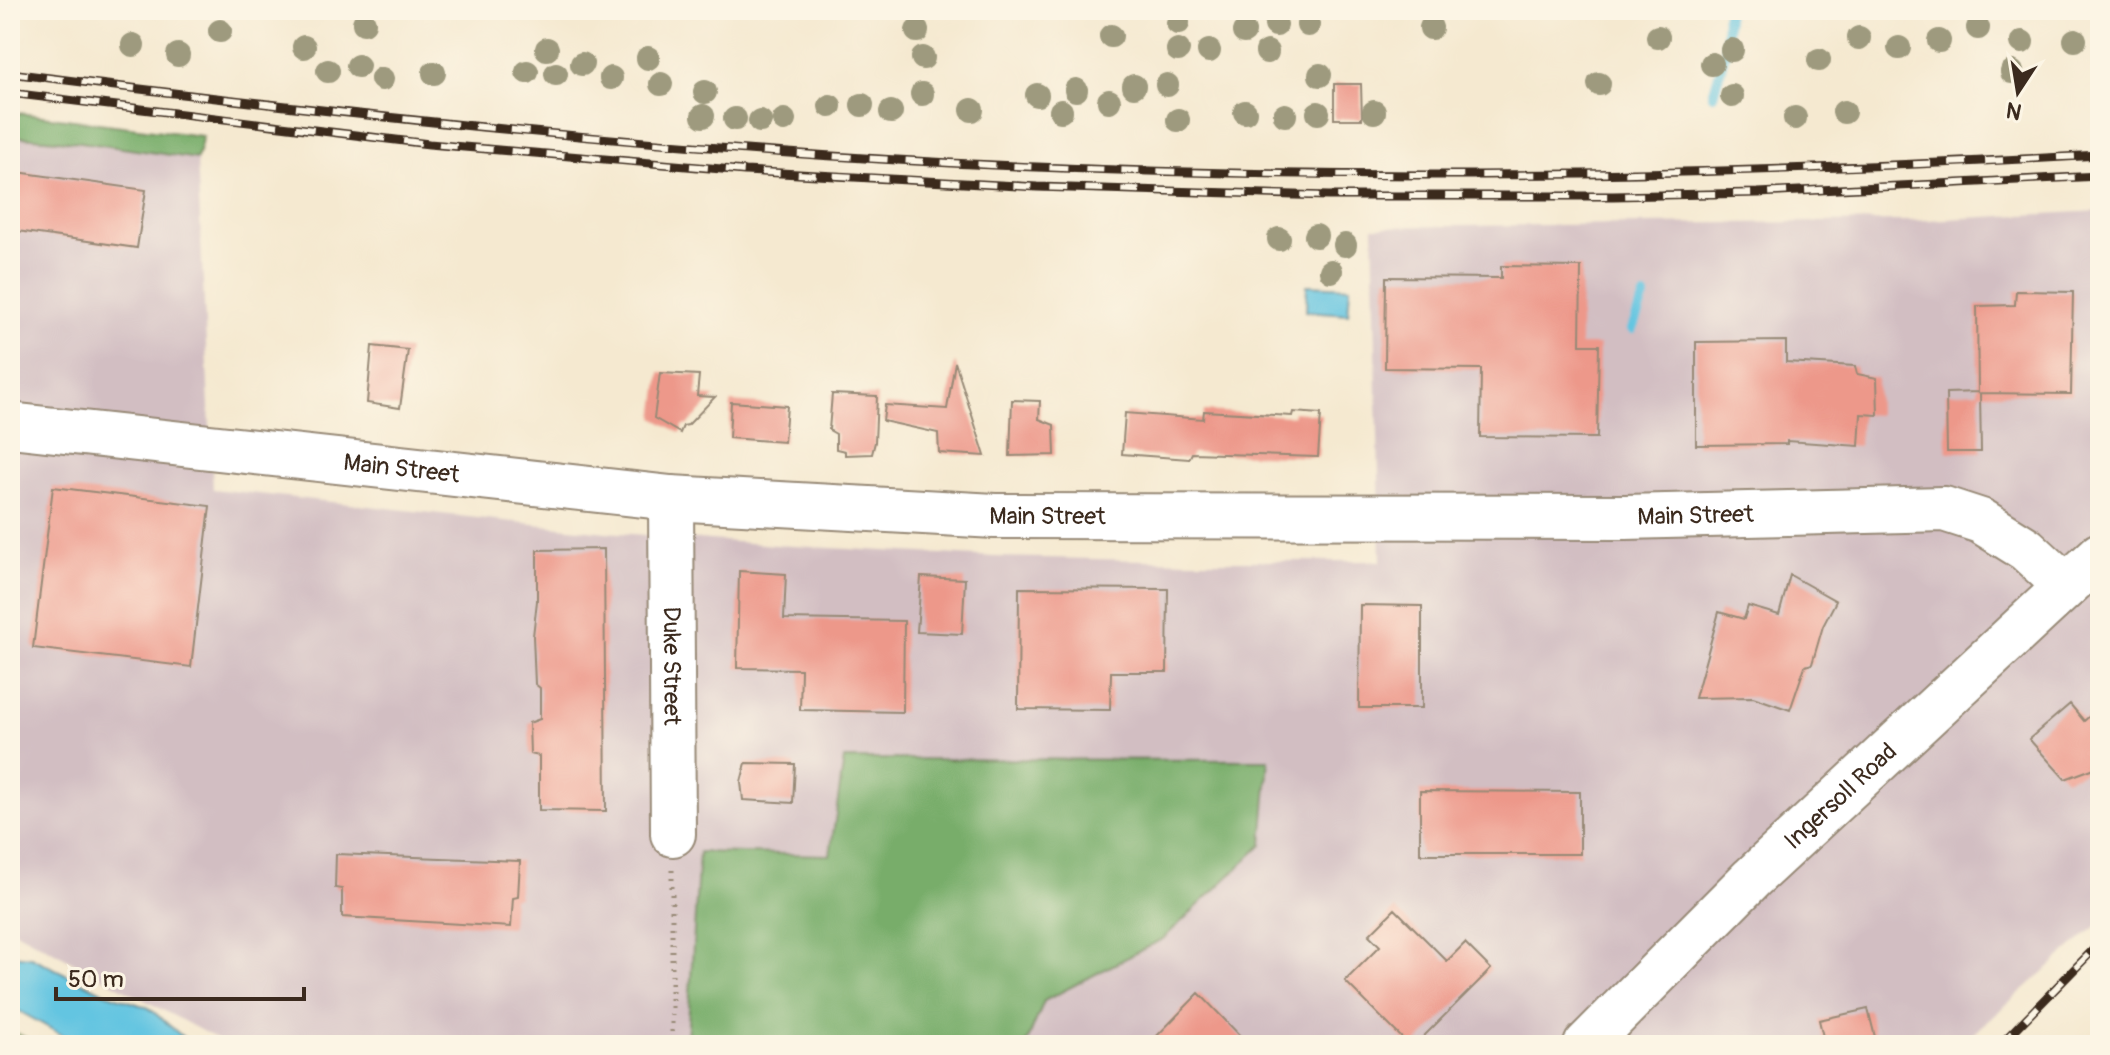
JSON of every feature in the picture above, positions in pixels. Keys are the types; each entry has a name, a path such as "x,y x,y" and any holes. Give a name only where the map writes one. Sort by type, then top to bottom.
{"main road":[{"name":"Main Street","path":"10,425 671,498 995,516 1625,517 1944,509 1981,521 2014,542 2066,586"},
{"name":"Duke Street","path":"671,498 673,834"},
{"name":"Ingersoll Road","path":"1586,1045 1752,878 2100,555"}],"path":[{"path":"672,1045 673,834"}],"shaded area":[{"path":"10,136 81,142 197,159 213,489 606,532 996,557 1381,561 1373,227 1908,221 2100,211 2100,923 1960,1045 1026,1045 1044,1001 1163,939 844,760 831,855 683,1045 228,1045 10,928"}],"green space":[{"path":"10,112 203,136 197,159 81,142 10,136"},
{"path":"844,759 1269,760 1262,845 1163,939 1044,1001 1026,1045 683,1045 687,1040 699,852 830,855"},
{"path":"10,1030 40,1045 10,1045"}],"water":[{"path":"1307,285 1350,287 1348,314 1306,311"},
{"path":"10,955 31,957 100,991 149,1008 185,1039 198,1045 80,1045 10,1006"}],"building":[{"path":"1334,84 1361,84 1362,119 1334,119"},
{"path":"10,171 146,190 137,248 10,230"},
{"path":"1501,266 1581,267 1580,345 1599,345 1597,438 1480,437 1481,369 1385,368 1386,277 1501,278"},
{"path":"2016,291 2073,292 2071,394 1980,393 1981,452 1947,452 1946,393 1978,392 1977,306 2015,305"},
{"path":"1786,341 1786,362 1855,366 1857,374 1877,378 1878,415 1861,414 1859,446 1787,441 1787,444 1696,445 1696,342"},
{"path":"372,346 408,350 400,408 367,403"},
{"path":"955,362 985,456 939,453 938,433 883,421 885,405 947,409"},
{"path":"660,373 699,375 697,396 715,397 688,425 683,426 680,433 654,418"},
{"path":"832,394 877,396 872,454 845,455 845,451 836,449 836,434 829,430"},
{"path":"1012,400 1040,401 1039,419 1054,425 1055,455 1010,456"},
{"path":"731,402 787,406 784,442 729,438"},
{"path":"1204,411 1292,416 1293,412 1321,414 1318,457 1192,453 1189,459 1122,454 1125,413 1203,419"},
{"path":"53,487 210,506 191,667 33,648"},
{"path":"604,549 606,811 539,810 539,756 530,754 529,723 540,719 540,688 535,684 533,636 537,550"},
{"path":"739,571 786,574 784,619 904,621 903,712 800,710 801,669 737,668"},
{"path":"1790,575 1836,601 1823,626 1812,664 1805,666 1790,710 1753,697 1695,698 1719,612 1744,619 1748,606 1779,615"},
{"path":"921,577 965,579 962,634 917,632"},
{"path":"1019,588 1168,589 1167,672 1111,672 1110,710 1018,709"},
{"path":"1360,605 1422,606 1422,708 1359,708"},
{"path":"2070,704 2084,721 2100,707 2100,766 2065,779 2029,739"},
{"path":"746,763 795,764 793,803 743,800 741,782"},
{"path":"1420,791 1580,792 1580,854 1420,854"},
{"path":"336,854 520,861 518,897 513,898 511,927 342,917 342,889 335,888"},
{"path":"1395,909 1447,961 1465,943 1491,969 1415,1045 1409,1045 1345,981 1380,946 1369,935"},
{"path":"1199,993 1249,1045 1148,1045"},
{"path":"1868,1009 1877,1045 1825,1045 1819,1020"}],"waterway":[{"path":"1713,95 1726,50 1727,10"},
{"path":"1632,329 1644,297"}],"railway":[{"path":"10,73 523,131 908,161 1037,167 1303,174 1569,174 1702,172 2100,155"},
{"path":"10,93 429,144 745,171 1037,187 1328,196 1613,196 1758,193 2100,176"},
{"path":"2000,1045 2100,943"}]}
